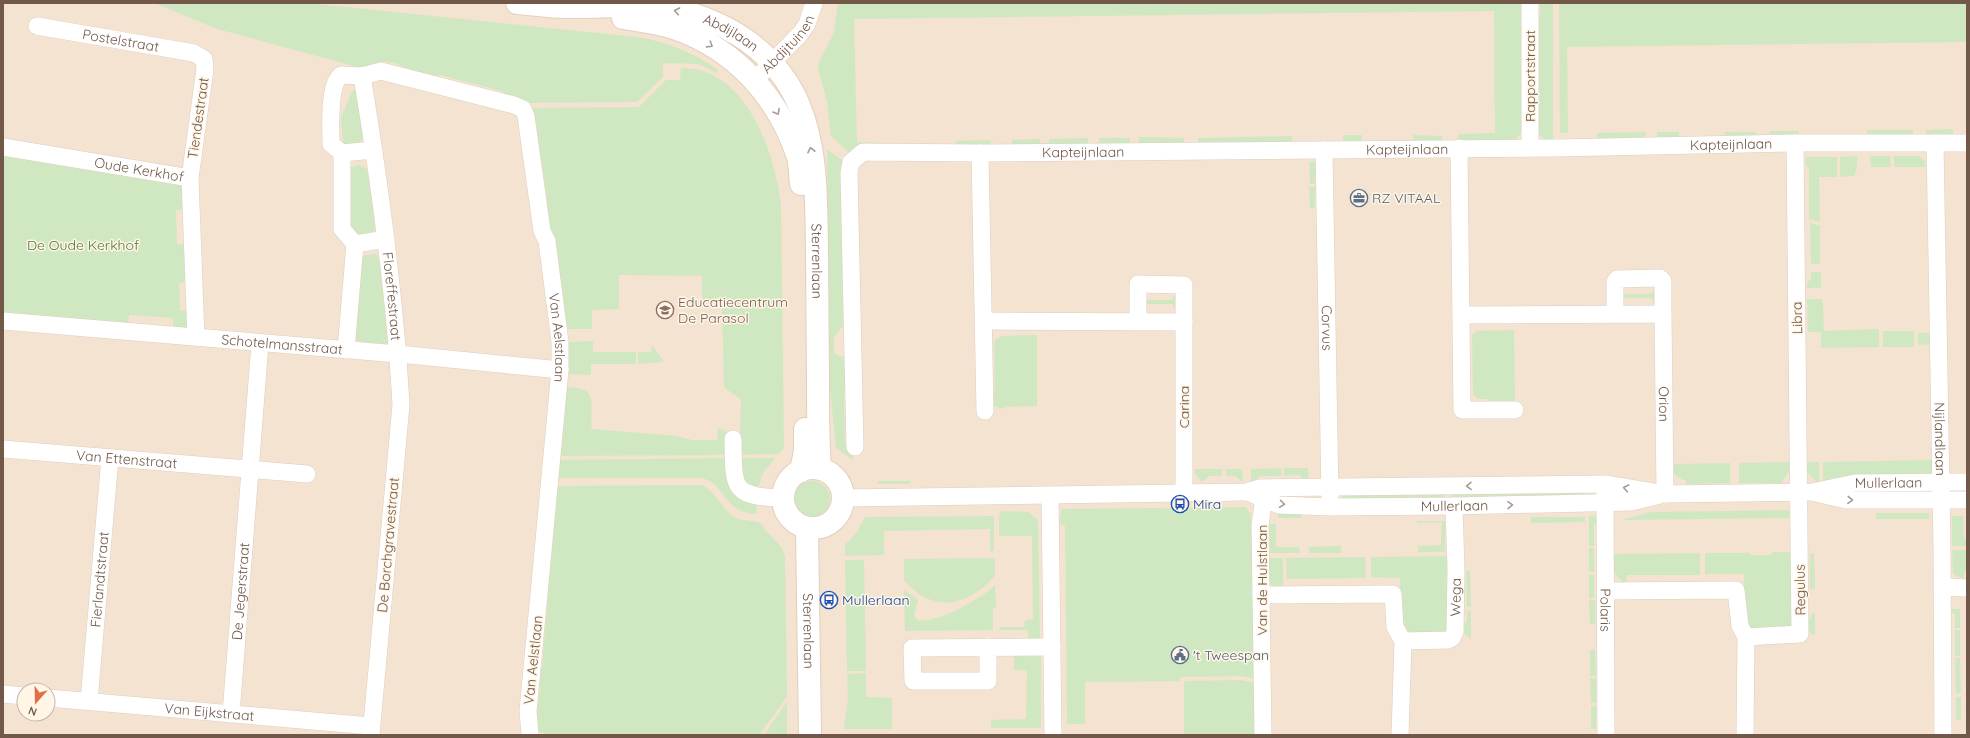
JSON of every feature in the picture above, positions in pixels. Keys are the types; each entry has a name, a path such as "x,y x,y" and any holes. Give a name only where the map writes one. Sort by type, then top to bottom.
{"street":[{"name":"Abdijlaan","path":"517,3 565,7 603,5 654,7 692,14 729,30 752,43 771,62"},
{"name":"Abdijtuinen","path":"755,80 800,34 807,24 814,3"},
{"name":"Rapportstraat","path":"1530,3 1530,148"},
{"name":"Abdijlaan","path":"565,7 601,16 650,22 676,29 706,42 737,62 755,80"},
{"name":"Postelstraat","path":"37,26 194,53 204,59"},
{"name":"Tiendestraat","path":"190,178 205,69 204,59"},
{"name":"Sterrenlaan","path":"771,62 798,104 806,127 813,156 816,221 811,470"},
{"name":"Van Aelstlaan","path":"362,76 381,70 514,105 523,109 526,116 542,231 547,241 560,342 560,370 528,711 530,735"},
{"path":"362,76 341,75 336,79 333,90 331,144 342,153 374,150"},
{"name":"Floreffestraat","path":"362,76 386,239 398,354"},
{"name":"Sterrenlaan","path":"755,80 768,97 784,124 798,158 805,223 805,451 811,470"},
{"name":"Kapteijnlaan","path":"855,447 848,173 851,162 864,152 980,153 1530,148 1795,143 1967,143"},
{"name":"Libra","path":"1795,143 1805,492"},
{"name":"Nijlandlaan","path":"1935,143 1942,483 1943,735"},
{"name":"Oude Kerkhof","path":"3,147 190,178 196,337"},
{"path":"1458,148 1462,315 1462,410 1515,410"},
{"name":"Corvus","path":"1324,150 1330,506"},
{"path":"342,153 342,229 354,244 346,350"},
{"path":"980,153 985,411"},
{"name":"Floreffestraat","path":"354,244 386,239"},
{"name":"Orion","path":"1615,314 1615,282 1617,279 1660,278 1663,282 1665,494"},
{"name":"Carina","path":"1138,321 1138,284 1184,285 1184,493"},
{"path":"1462,315 1663,314"},
{"name":"Schotelmansstraat","path":"3,321 398,354 560,370"},
{"path":"984,321 1184,322"},
{"name":"De Jegerstraat","path":"231,714 260,343"},
{"name":"De Borchgravestraat","path":"371,730 401,405 398,354"},
{"path":"733,439 734,479 740,489 748,495 783,498"},
{"name":"Van Ettenstraat","path":"3,449 250,470"},
{"name":"Fierlandtstraat","path":"89,701 110,458"},
{"path":"250,470 308,474"},
{"path":"811,470 829,473 837,480 841,488 843,498 842,505 836,517 825,526 813,528 797,524 790,517 785,508 783,498 785,488 790,479 811,470"},
{"name":"Mullerlaan","path":"843,498 1246,492 1260,488 1605,484 1665,494 1805,492 1856,483 1967,482"},
{"name":"Polaris","path":"1605,484 1606,735"},
{"name":"Mullerlaan","path":"1246,492 1279,505 1330,506 1454,506 1605,503 1631,502 1665,494"},
{"name":"Mullerlaan","path":"1805,492 1846,500 1967,500"},
{"name":"Regulus","path":"1746,637 1800,634 1805,492"},
{"path":"1050,495 1053,735"},
{"name":"Van de Hulstlaan","path":"1263,735 1260,525 1264,498"},
{"name":"Wega","path":"1403,641 1448,640 1452,638 1455,632 1456,569 1454,506"},
{"name":"Sterrenlaan","path":"810,735 813,528"},
{"name":"Sterrenlaan","path":"813,528 820,735"},
{"path":"1943,587 1967,588"},
{"path":"1606,591 1736,590 1740,626 1746,637 1745,735"},
{"path":"1261,595 1393,594 1395,627 1403,641 1400,735"},
{"path":"988,647 988,681 913,681 912,648 988,647 1052,647"},
{"path":"3,694 16,695"},
{"name":"Van Eijkstraat","path":"56,699 231,714 371,730"}],"shaded area":[{"path":"3,3 1967,3 1967,735 3,735"}],"green space":[{"path":"154,3 308,3 637,37 669,45 689,53 718,70 716,73 699,64 663,63 663,77 637,102 528,103 505,96 502,91 440,75 430,77 394,63 380,62 363,70 361,68 217,29"},
{"path":"838,3 1522,3 1522,132 1515,140 1458,142 1458,134 1495,133 1494,11 854,19 857,142 883,143 883,148 850,153 831,136 827,101 818,69 819,62 834,33"},
{"path":"1540,3 1553,3 1553,141 1544,139 1538,133 1537,35 1539,31"},
{"path":"1559,3 1967,3 1967,42 1567,47 1568,133 1560,133"},
{"path":"681,68 704,71 723,81 739,97 753,116 772,160 781,204 784,448 778,454 739,455 741,400 724,387 722,302 702,302 702,276 619,275 619,309 592,310 592,329 564,329 544,206 547,200 542,165 537,160 530,108 639,107 666,80 680,80"},
{"path":"353,90 357,92 363,140 352,146 345,147 343,143 341,117"},
{"path":"1953,129 1953,136 1926,137 1926,130"},
{"path":"1867,130 1913,130 1913,137 1867,138"},
{"path":"1770,131 1799,131 1799,138 1770,139"},
{"path":"1646,132 1646,140 1597,141 1597,133"},
{"path":"1657,132 1679,132 1679,140 1657,140"},
{"path":"1725,132 1756,132 1756,139 1725,139"},
{"path":"1343,135 1362,135 1362,143 1343,143"},
{"path":"1413,135 1442,136 1442,142 1413,142"},
{"path":"1292,136 1292,144 1198,145 1198,138"},
{"path":"1139,137 1184,138 1184,145 1139,145"},
{"path":"1088,138 1088,146 1049,146 1049,139"},
{"path":"1099,138 1130,138 1130,146 1099,146"},
{"path":"1040,139 1041,147 1012,147 1012,140"},
{"path":"990,140 991,147 956,147 956,141"},
{"path":"827,149 843,161 841,169 843,325 834,337 834,352 838,356 847,357 849,386 844,391 845,443 846,446 853,446 853,460 836,448 830,388"},
{"name":"De Oude Kerkhof","path":"3,155 174,181 183,186 185,209 176,210 177,244 186,244 189,282 179,283 180,311 190,311 188,326 186,328 173,328 173,318 129,315 128,324 28,318 28,314 3,312"},
{"path":"1857,156 1857,168 1854,176 1840,177 1840,157"},
{"path":"1870,156 1890,156 1891,167 1871,167"},
{"path":"1893,156 1919,156 1925,161 1925,167 1895,167"},
{"path":"1806,157 1837,157 1837,177 1819,177 1820,222 1809,219 1809,168 1806,165"},
{"path":"1309,162 1318,162 1319,173 1315,177 1315,184 1310,184"},
{"path":"359,165 366,168 370,180 375,228 374,231 353,236 346,234 349,168"},
{"path":"1309,187 1315,187 1315,208 1310,208"},
{"path":"1810,223 1820,226 1820,264 1811,264"},
{"path":"376,254 382,268 390,336 388,343 381,345 358,341 355,337 359,256"},
{"path":"1811,272 1821,272 1821,288 1807,288 1807,283 1811,279"},
{"path":"1621,284 1625,285 1621,292"},
{"path":"1657,284 1657,309 1651,298 1621,298 1621,292 1624,294 1651,294"},
{"path":"1179,289 1179,314 1172,304 1145,304 1145,300 1172,300"},
{"path":"1807,299 1821,299 1823,302 1824,331 1879,329 1879,347 1821,348 1821,332 1808,332"},
{"path":"1514,330 1515,401 1489,402 1489,399 1477,399 1473,394 1472,335 1477,331"},
{"path":"1883,331 1914,331 1914,347 1883,347"},
{"path":"1918,333 1932,333 1932,344 1918,345"},
{"path":"1037,335 1037,406 1006,407 1002,409 992,405 993,391 995,390 994,341 1001,336"},
{"path":"593,341 593,352 636,352 636,364 591,364 591,375 565,374 566,342"},
{"path":"652,345 664,362 638,364 638,352 651,352"},
{"path":"564,387 584,390 588,393 592,403 592,429 677,436 692,440 717,440 718,428 726,431 728,436 729,455 558,456"},
{"path":"729,458 742,500 757,505 756,514 745,512 736,508 730,503 716,485 701,478 557,478 558,460"},
{"path":"740,458 775,458 763,473 757,491 744,485"},
{"path":"1933,460 1932,474 1823,482 1823,462"},
{"path":"1791,462 1791,469 1781,483 1739,483 1739,463"},
{"path":"1805,462 1819,462 1819,482 1816,482 1805,469"},
{"path":"1730,463 1730,483 1686,484 1686,480 1683,480 1674,474 1674,464"},
{"path":"1281,468 1281,476 1260,476 1254,482 1251,482 1251,469"},
{"path":"1284,468 1308,468 1309,481 1304,480 1299,475 1284,476"},
{"path":"1195,469 1222,469 1222,476 1209,476 1202,482 1195,474"},
{"path":"1226,469 1242,469 1243,482 1235,476 1226,476"},
{"path":"812,481 822,484 827,489 830,499 827,509 822,514 812,517 802,514 797,509 794,499 797,489 802,484"},
{"path":"878,481 910,481 910,484 878,484"},
{"path":"702,485 712,492 731,515 742,520 761,523 783,551 785,556 787,697 759,735 548,735 540,732 536,725 540,686 536,680 537,672 542,667 548,596 544,590 556,486"},
{"path":"1445,490 1446,501 1343,500 1342,496 1344,492"},
{"path":"1451,490 1592,492 1591,497 1451,501"},
{"path":"1246,507 1251,515 1251,524 1255,524 1257,679 1239,676 1180,677 1180,681 1085,682 1085,724 1067,724 1065,526 1059,523 1062,509"},
{"path":"1789,510 1790,518 1621,520 1651,512"},
{"path":"1002,511 1029,512 1038,520 1040,641 1028,640 1028,630 1000,630 1000,627 1024,627 1025,620 1033,619 1032,536 999,536 999,515"},
{"path":"1278,512 1301,514 1301,518 1278,518"},
{"path":"1876,513 1929,513 1929,519 1876,519"},
{"path":"994,516 994,551 991,551 990,554 990,529 884,531 884,555 845,556 845,545 857,532 865,517"},
{"path":"1589,516 1594,516 1600,522 1594,525 1594,546 1589,546"},
{"path":"1952,516 1963,516 1964,539 1967,540 1967,546 1952,546"},
{"path":"1531,517 1585,517 1585,522 1531,523"},
{"path":"1417,521 1445,521 1445,552 1418,552 1418,546 1441,545 1442,522 1417,523"},
{"path":"1269,524 1276,524 1276,547 1299,547 1300,553 1270,553"},
{"path":"1341,546 1341,553 1309,553 1309,547"},
{"path":"1589,548 1594,548 1594,572 1589,572"},
{"path":"1952,550 1967,550 1967,571 1964,572 1964,578 1958,577 1953,573"},
{"path":"1772,552 1794,552 1792,626 1750,629 1745,620 1744,574 1705,574 1705,553 1750,553 1750,555 1772,555"},
{"path":"1700,553 1700,575 1627,575 1626,582 1622,582 1614,572 1614,554"},
{"path":"1810,553 1814,553 1815,589 1810,589"},
{"path":"1449,556 1451,625 1446,632 1410,635 1401,624 1400,578 1371,577 1371,557"},
{"path":"1365,557 1366,578 1287,579 1286,558"},
{"path":"995,558 995,575 985,586 962,600 938,602 926,598 915,591 904,580 904,559"},
{"path":"1266,558 1283,558 1283,589 1275,588 1268,582"},
{"path":"845,560 864,560 866,671 847,671"},
{"path":"1466,571 1470,571 1471,606 1467,607"},
{"path":"1589,575 1594,575 1594,598 1589,598"},
{"path":"995,585 996,608 993,608 993,630 905,631 904,590 918,600 914,616 917,620 925,620 946,615 970,603"},
{"path":"1589,600 1595,600 1595,624 1590,624"},
{"path":"1949,609 1960,609 1960,628 1955,628 1955,615"},
{"path":"1467,611 1471,611 1471,639 1463,633 1462,627 1467,621"},
{"path":"1811,613 1815,613 1815,636 1807,631 1805,622 1811,618"},
{"path":"1955,630 1960,630 1960,656 1955,656"},
{"path":"1590,650 1595,650 1596,676 1590,676"},
{"path":"1014,653 1041,653 1041,728 991,728 991,720 1026,719 1027,670 1014,670"},
{"path":"1955,658 1960,658 1961,693 1956,693"},
{"path":"866,673 866,697 892,698 892,729 844,729 848,699 847,674"},
{"path":"1590,678 1596,678 1596,703 1591,703"},
{"path":"1239,680 1257,683 1257,735 1184,735 1184,681"},
{"path":"1956,697 1961,697 1961,719 1956,720"},
{"path":"787,702 787,735 764,735"},
{"path":"1591,706 1596,706 1596,729 1591,729"}],"place":[{"name":"RZ VITAAL","path":"1359,198"},
{"name":"Educatiecentrum De Parasol","path":"665,310"},
{"name":"Mira","path":"1180,504"},
{"name":"Mullerlaan","path":"829,600"},
{"name":"'t Tweespan","path":"1180,655"}]}
